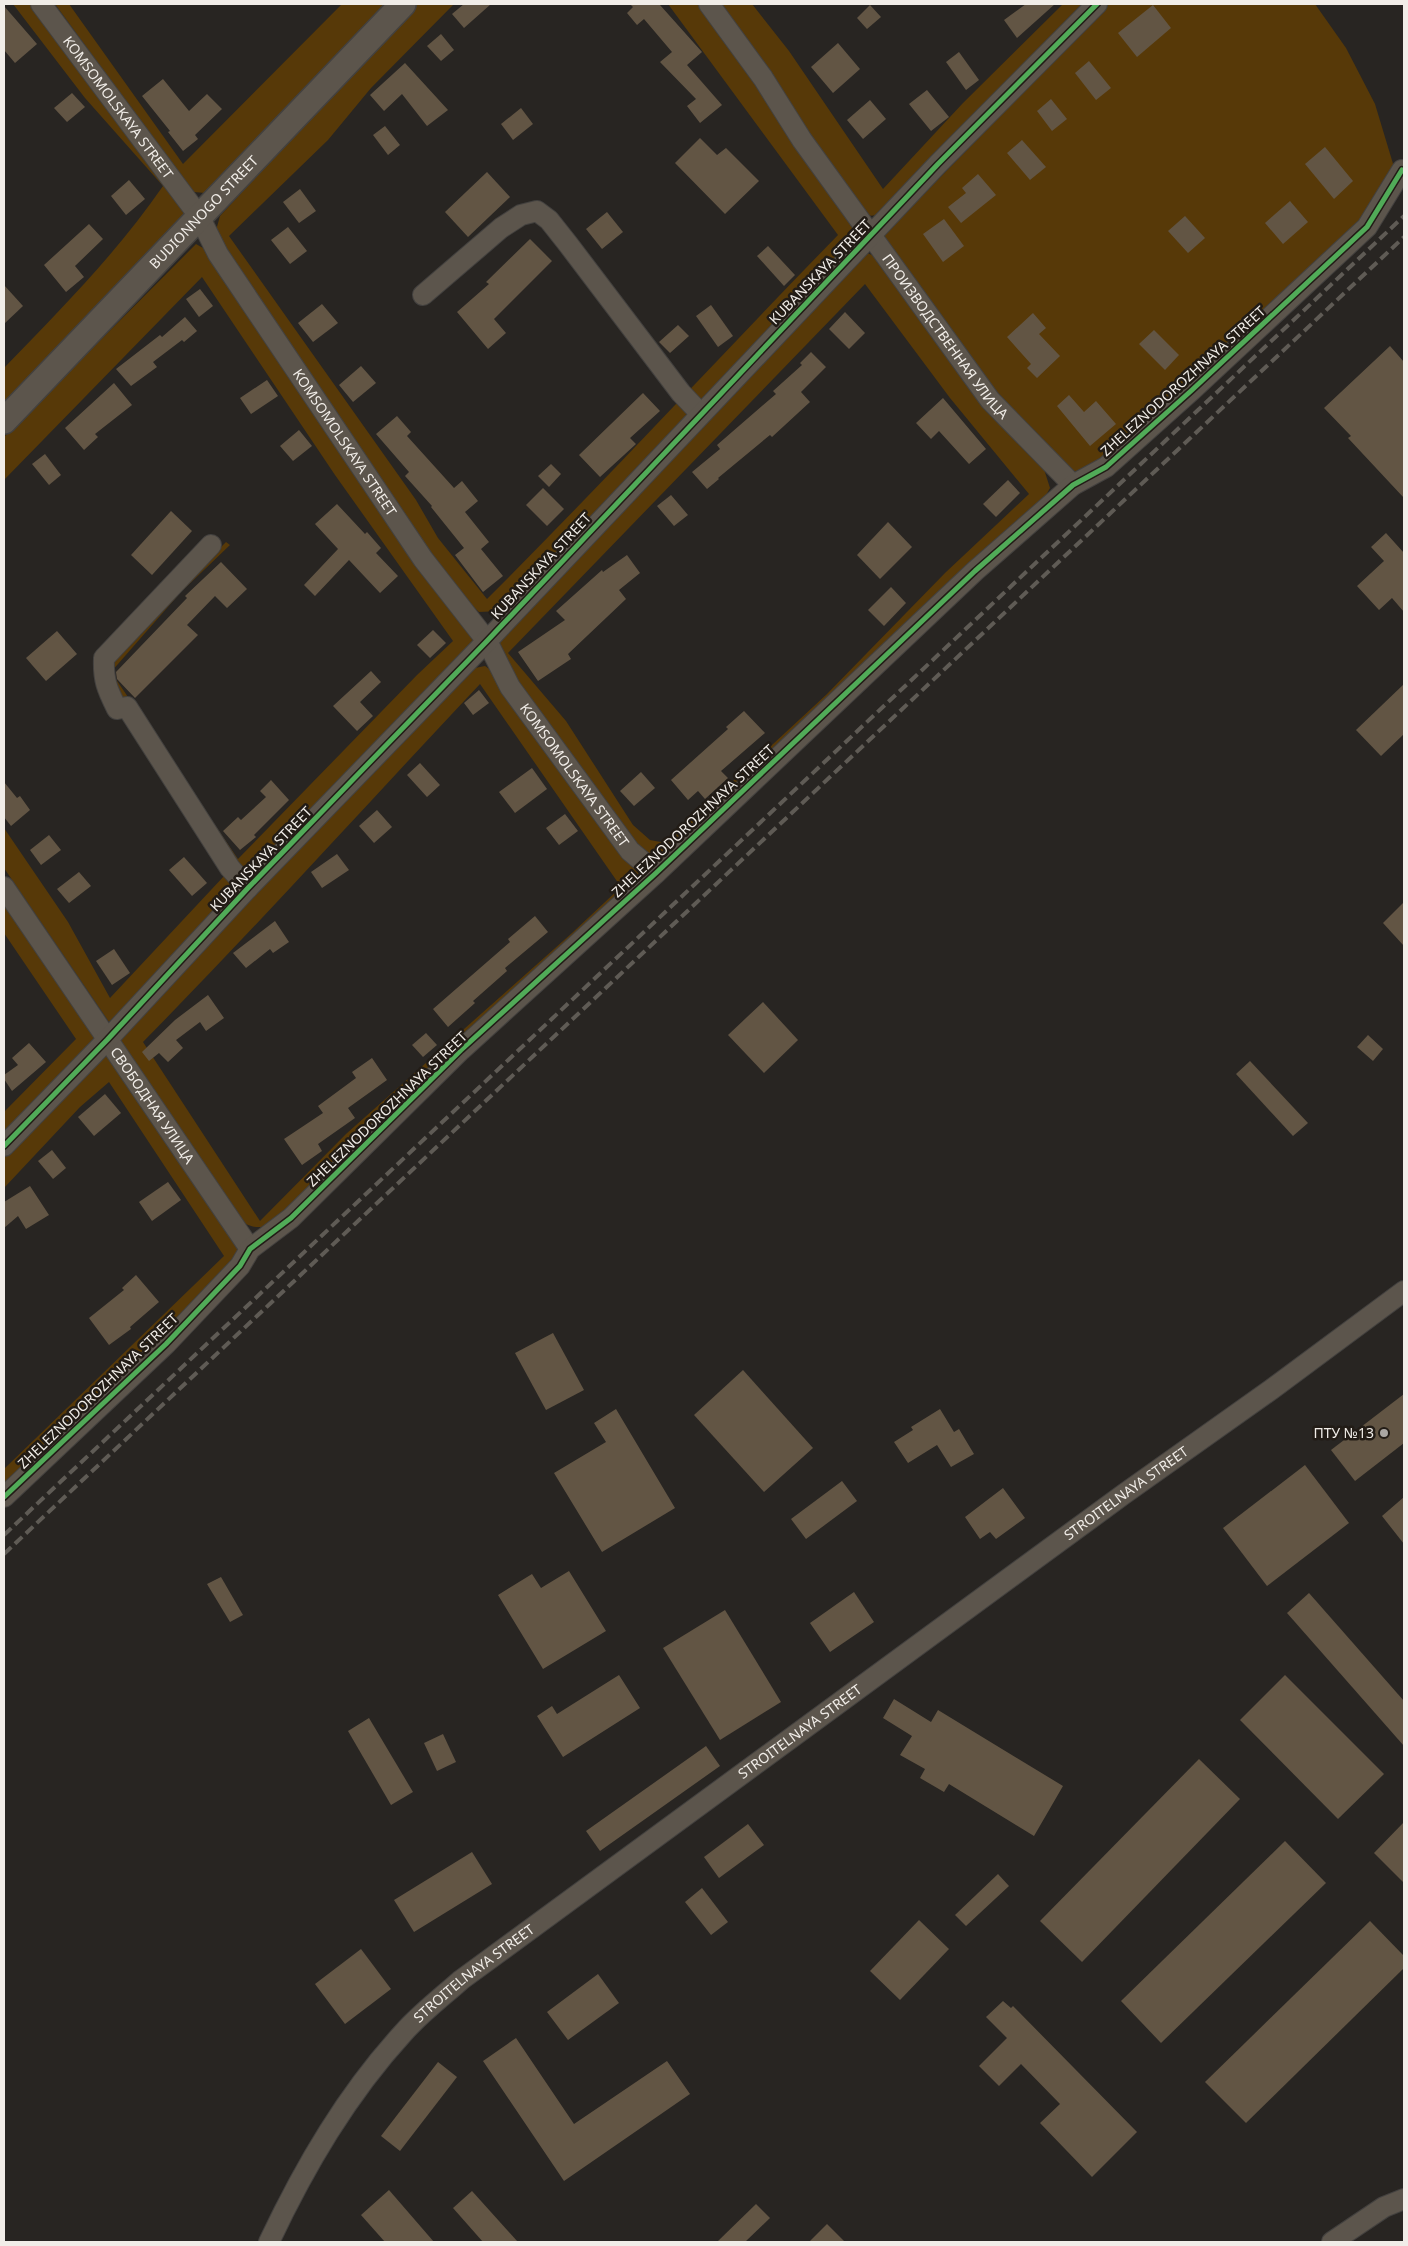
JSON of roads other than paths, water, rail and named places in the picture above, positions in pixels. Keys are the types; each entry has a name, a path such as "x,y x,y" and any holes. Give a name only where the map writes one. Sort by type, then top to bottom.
{"street":[{"name":"KOMSOMOLSKAYA STREET","path":"41,4 199,216 218,254 423,559 487,641 516,695 630,851 656,873"},
{"name":"BUDIONNOGO STREET","path":"4,421 403,4"},
{"name":"ПРОИЗВОДСТВЕННАЯ УЛИЦА","path":"710,4 763,78 802,140 990,400 1072,485"},
{"name":"KUBANSKAYA STREET","path":"4,1146 107,1040 248,888 487,641 700,413 938,164 1097,4"},
{"name":"ZHELEZNODOROZHNAYA STREET","path":"4,1497 166,1344 240,1266 250,1249 291,1218 461,1050 656,873 975,571 1072,485 1106,467 1192,390 1367,227 1402,170"},
{"path":"423,295 501,228 520,215 537,211 549,220 680,393 700,413"},
{"name":"KUBANSKAYA STREET","path":"211,545 104,658 103,675 106,687 117,709 127,707 230,868 248,888"},
{"name":"СВОБОДНАЯ УЛИЦА","path":"4,887 250,1249"},
{"name":"STROITELNAYA STREET","path":"269,2242 309,2161 367,2076 406,2030 461,1980 1404,1291"},
{"path":"1332,2242 1384,2207 1404,2199"}],"railway":[{"path":"4,1535 1404,216"},
{"path":"4,1554 1404,237"}],"place":[{"name":"ПТУ №13","path":"1384,1433"}]}
